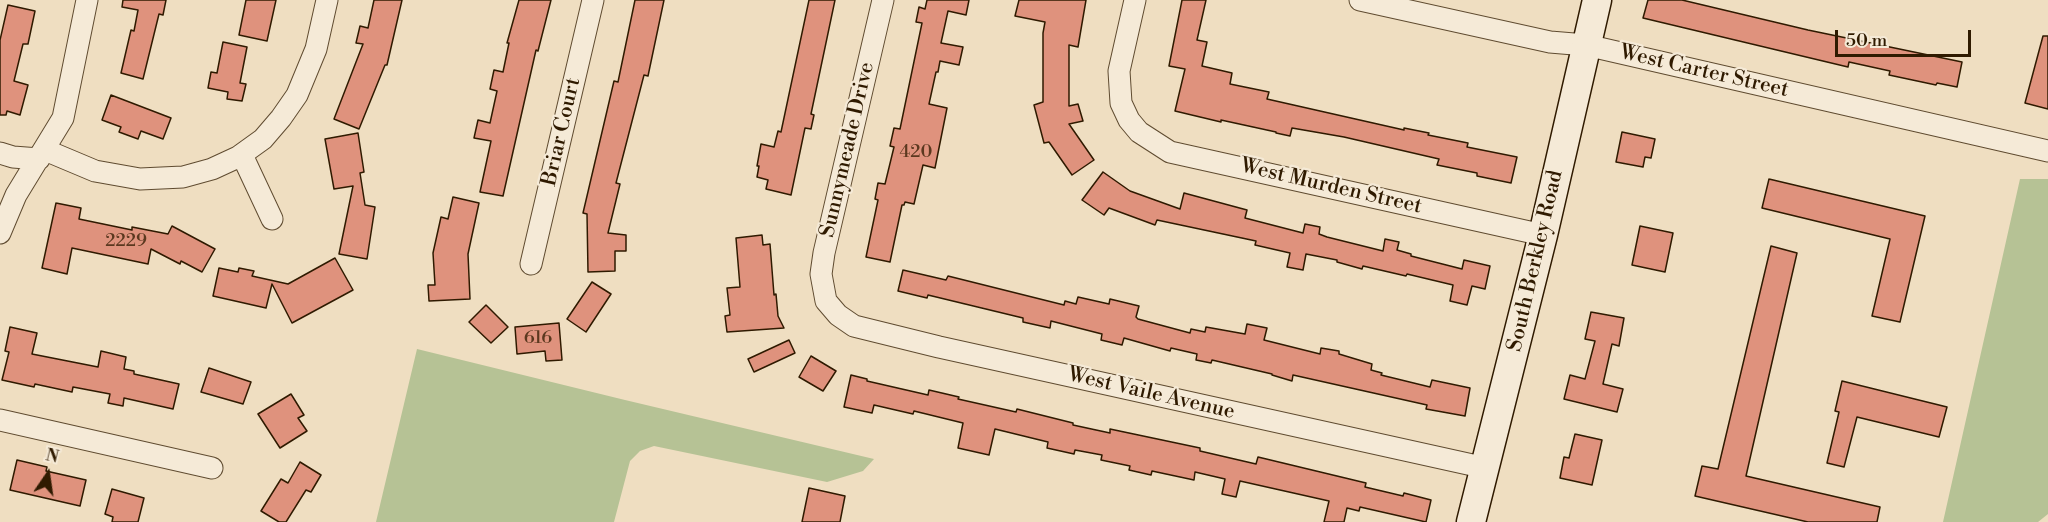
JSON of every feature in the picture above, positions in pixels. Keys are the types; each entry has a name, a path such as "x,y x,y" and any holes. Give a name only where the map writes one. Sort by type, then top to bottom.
{"street":[{"path":"0,233 16,195 63,118 87,0"},
{"path":"0,153 14,157 42,154 95,171 140,179 183,177 212,170 242,155 263,139 297,95 316,49 327,0"},
{"name":"Briar Court","path":"531,264 593,0"},
{"name":"Sunnymeade Drive","path":"826,301 821,274 824,253 883,0"},
{"name":"West Murden Street","path":"1135,0 1119,71 1121,103 1128,120 1139,132 1170,152 1543,235"},
{"name":"West Carter Street","path":"1360,0 1550,42 1586,45 2048,151"},
{"name":"South Berkley Road","path":"1472,522 1543,235 1597,0"},
{"path":"242,155 272,219"},
{"name":"West Vaile Avenue","path":"826,301 838,315 854,326 1486,468"},
{"path":"0,420 212,468"}],"green space":[{"path":"2020,179 2048,179 2048,514 2038,522 1943,522"},
{"path":"417,349 874,459 863,471 827,482 654,446 640,451 630,461 614,522 376,522"}],"building":[{"path":"123,0 166,0 163,15 159,14 143,79 121,73 138,10 122,7"},
{"path":"246,0 276,0 267,41 239,35"},
{"path":"374,0 402,0 387,65 385,65 359,129 334,119 363,44 356,43 360,26 368,28"},
{"path":"519,0 551,0 538,51 536,50 503,196 480,192 491,141 474,138 478,120 490,123 497,91 490,89 494,70 503,72 509,43 507,43"},
{"path":"635,0 664,0 648,76 644,75 616,183 620,184 608,233 626,235 626,251 615,251 615,271 588,272 587,214 583,213 614,81 618,82"},
{"path":"809,0 835,0 811,114 814,115 811,129 805,128 791,195 766,189 768,180 757,177 759,166 757,166 761,144 774,147 778,131 781,132"},
{"path":"927,0 969,0 966,15 948,11 941,43 963,47 959,65 940,61 938,72 936,72 929,104 947,108 935,168 923,165 914,204 905,202 902,205 890,262 866,257 878,200 875,199 878,183 885,184 894,147 890,146 894,128 900,129 922,23 916,22 919,7 925,9"},
{"path":"1019,0 1086,0 1078,47 1069,45 1069,106 1078,104 1083,121 1069,124 1094,160 1072,175 1049,142 1044,143 1034,105 1043,102 1045,22 1015,16"},
{"path":"1182,0 1206,0 1197,40 1207,42 1202,66 1232,73 1230,84 1269,92 1267,99 1404,130 1404,128 1429,133 1428,135 1468,143 1467,147 1517,157 1511,183 1437,165 1439,159 1344,137 1292,128 1290,136 1175,111 1185,69 1169,66"},
{"path":"1648,0 1682,0 1808,30 1962,62 1957,87 1889,75 1890,71 1849,62 1848,67 1643,18"},
{"path":"8,5 35,11 28,44 23,44 14,81 28,85 20,115 7,111 6,115 0,115 0,40"},
{"path":"2043,36 2048,36 2048,109 2025,103"},
{"path":"223,42 247,47 240,83 246,84 242,101 227,99 228,92 208,88 211,72 217,73"},
{"path":"111,95 171,118 163,139 141,131 138,139 119,132 121,127 102,120"},
{"path":"1622,132 1655,139 1651,158 1645,157 1643,167 1616,162"},
{"path":"358,133 364,172 360,173 365,205 375,207 367,259 339,254 353,186 334,189 325,139"},
{"path":"1103,172 1130,191 1180,209 1184,193 1247,210 1245,218 1303,233 1305,224 1320,227 1319,234 1327,237 1383,251 1385,239 1399,242 1397,250 1411,254 1411,256 1462,269 1464,260 1490,266 1485,289 1472,286 1467,305 1450,301 1453,285 1363,266 1362,269 1337,262 1337,260 1306,254 1303,270 1287,267 1290,253 1255,245 1256,241 1157,220 1155,225 1109,208 1104,215 1082,200"},
{"path":"1769,179 1925,216 1900,322 1872,316 1890,239 1762,208"},
{"path":"453,197 479,203 468,254 470,299 429,301 428,285 435,285 433,253 441,217 448,219"},
{"path":"56,203 81,208 79,219 132,230 132,227 168,234 172,226 215,249 202,272 151,249 148,264 72,248 67,274 42,268"},
{"path":"1640,226 1673,233 1665,272 1632,265"},
{"path":"762,235 763,245 770,244 774,295 776,294 778,316 784,328 727,332 725,316 730,315 727,288 740,287 736,238"},
{"path":"1771,246 1797,253 1746,476 1880,507 1877,522 1808,522 1695,496 1702,466 1718,469"},
{"path":"335,258 353,290 292,323 272,284 266,308 213,296 219,268 238,272 239,268 254,271 252,276 288,284"},
{"path":"903,270 946,280 948,276 1064,305 1065,301 1076,304 1078,297 1109,304 1110,299 1139,306 1136,317 1138,319 1190,333 1191,329 1205,332 1206,327 1245,334 1247,324 1267,328 1264,340 1320,354 1321,348 1339,351 1339,354 1372,364 1371,370 1382,373 1381,375 1430,387 1432,380 1470,388 1465,416 1426,409 1427,405 1293,375 1292,381 1212,360 1211,363 1196,360 1197,354 1171,348 1170,351 1124,338 1122,345 1101,340 1102,334 1051,321 1050,328 1023,322 1023,318 928,295 927,298 898,291"},
{"path":"592,282 611,294 586,332 567,319"},
{"path":"486,305 508,327 491,343 469,322"},
{"path":"1591,312 1624,318 1619,346 1612,344 1603,384 1623,389 1617,412 1564,399 1570,375 1585,379 1595,341 1585,339"},
{"path":"559,323 562,360 546,361 545,351 517,354 515,327"},
{"path":"10,327 37,333 32,354 98,367 101,351 126,357 124,369 134,371 134,374 179,384 173,409 124,398 123,406 108,403 110,394 73,387 72,392 2,380 9,352 5,351"},
{"path":"789,340 795,353 754,372 748,359"},
{"path":"811,356 836,371 823,391 799,377"},
{"path":"209,368 251,382 243,404 201,392"},
{"path":"851,375 928,395 929,390 959,397 958,399 1016,412 1017,409 1110,433 1110,429 1200,448 1200,451 1256,464 1258,457 1366,483 1365,487 1431,500 1426,522 1360,507 1359,511 1347,508 1344,522 1324,522 1329,501 1240,481 1236,497 1222,494 1225,479 1195,472 1194,480 1152,471 1151,475 1129,470 1130,466 1101,460 1102,455 1075,450 1074,454 1047,448 1048,442 995,429 989,455 958,448 963,423 914,411 913,414 874,405 872,413 844,407"},
{"path":"1842,381 1947,407 1939,437 1857,417 1844,467 1827,463 1839,412 1835,411"},
{"path":"291,394 304,415 298,418 307,431 280,448 258,414"},
{"path":"1575,434 1602,440 1592,485 1560,478 1564,457 1569,458"},
{"path":"17,460 47,467 46,471 86,480 80,506 10,490"},
{"path":"300,462 321,475 311,492 306,490 286,522 279,522 261,511 281,479 288,483"},
{"path":"809,488 845,496 840,522 802,522"},
{"path":"112,489 144,498 138,522 112,522 113,517 105,514"}]}
